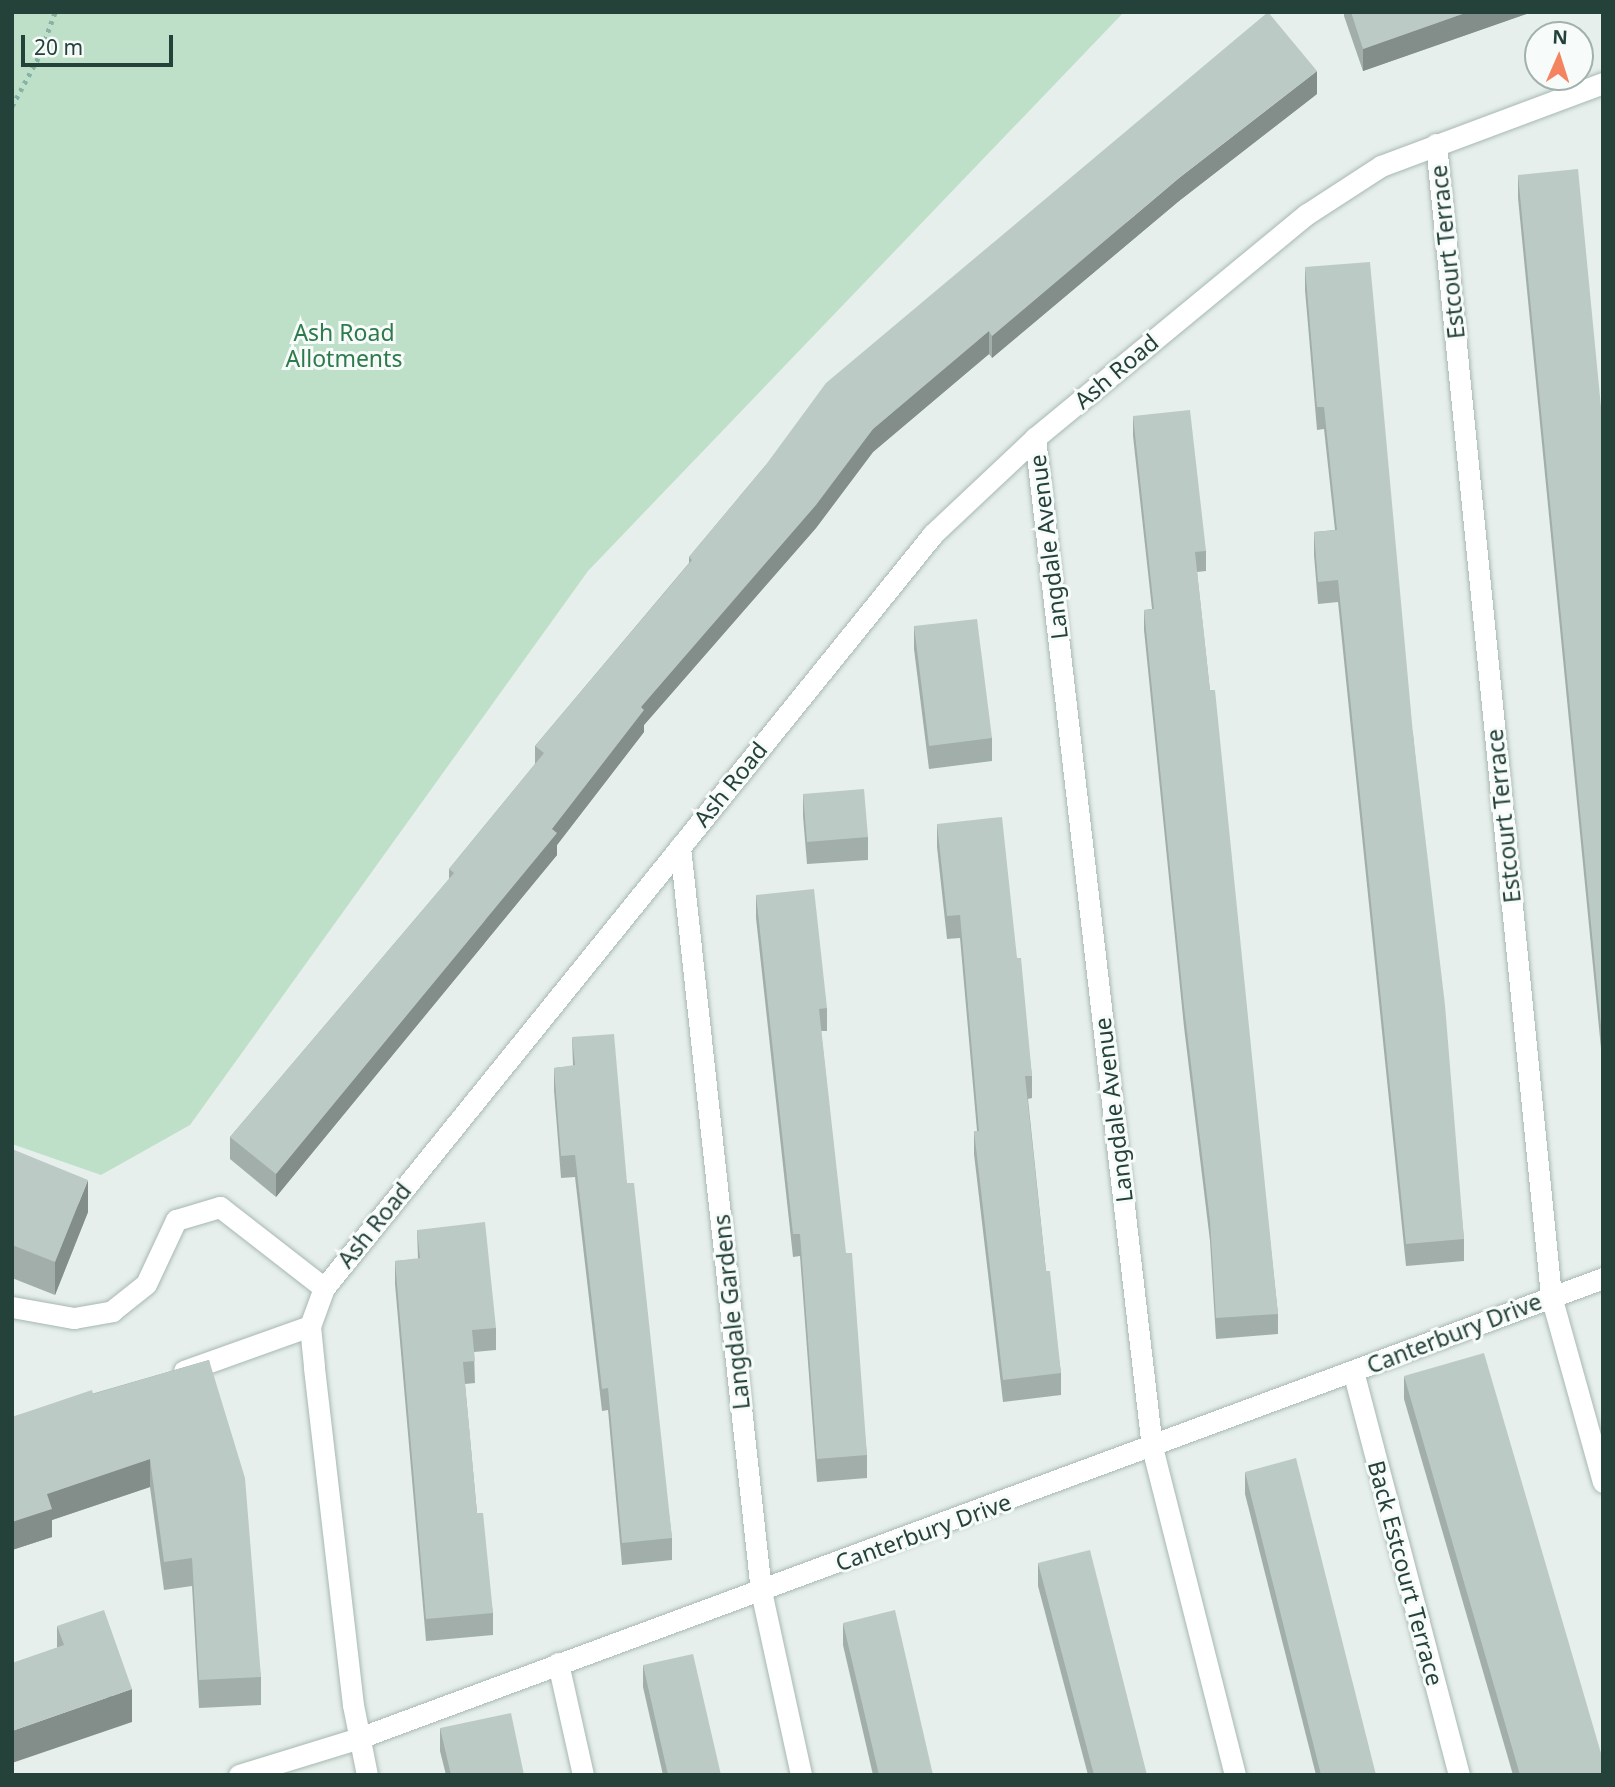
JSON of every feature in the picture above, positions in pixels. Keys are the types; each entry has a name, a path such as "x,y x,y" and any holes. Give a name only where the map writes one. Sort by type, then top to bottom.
{"street":[{"name":"Ash Road","path":"368,1775 359,1738 310,1326 324,1289 933,534 1035,438 1307,214 1381,166 1603,83"},
{"name":"Estcourt Terrace","path":"1436,144 1551,1296 1603,1482"},
{"name":"Langdale Avenue","path":"1035,438 1152,1447 1235,1775"},
{"name":"Langdale Gardens","path":"680,847 761,1591 801,1775"},
{"path":"12,1307 74,1318 112,1311 146,1284 176,1220 220,1207 324,1289"},
{"name":"Canterbury Drive","path":"239,1775 359,1738 1603,1278"},
{"path":"168,1377 310,1326"},
{"name":"Back Estcourt Terrace","path":"1353,1371 1459,1775"},
{"path":"558,1663 583,1775"}],"path":[{"path":"12,106 38,56 55,12"}],"green space":[{"name":"Ash Road Allotments","path":"12,12 1124,12 588,571 190,1125 101,1175 12,1144"}],"building":[{"path":"1268,12 1317,71 1179,178 992,336 989,331 873,429 816,505 641,707 644,710 552,829 557,833 276,1174 230,1137 454,873 449,869 544,753 535,746 692,560 689,557 765,466 826,383"},
{"path":"1351,12 1468,12 1363,49"},
{"path":"1578,169 1603,428 1603,1047 1518,175"},
{"path":"1370,262 1413,734 1445,1005 1464,1239 1406,1244 1338,580 1318,582 1314,532 1337,530 1324,407 1317,407 1305,267"},
{"path":"1190,410 1206,551 1195,552 1210,690 1215,690 1278,1314 1216,1318 1210,1221 1184,1007 1144,610 1154,609 1133,416"},
{"path":"977,619 992,738 929,746 914,626"},
{"path":"864,789 868,837 807,842 803,794"},
{"path":"1002,817 1017,958 1021,958 1032,1076 1025,1076 1046,1271 1050,1271 1061,1373 1003,1380 974,1131 979,1131 960,915 947,916 937,824"},
{"path":"814,889 827,1008 819,1009 846,1253 852,1253 867,1455 817,1459 800,1234 793,1234 756,895"},
{"path":"614,1034 627,1183 634,1183 672,1538 622,1543 608,1388 602,1389 575,1155 561,1156 554,1068 575,1065 572,1037"},
{"path":"12,1149 88,1180 55,1262 12,1245"},
{"path":"485,1222 496,1328 472,1330 475,1361 463,1362 477,1513 483,1513 493,1613 426,1619 395,1261 420,1258 417,1230"},
{"path":"1484,1353 1603,1760 1603,1775 1520,1775 1404,1376"},
{"path":"209,1360 245,1478 261,1677 199,1680 192,1558 164,1562 150,1459 47,1494 52,1509 12,1522 12,1417 92,1390 93,1394"},
{"path":"1296,1458 1376,1775 1321,1775 1245,1472"},
{"path":"1090,1550 1147,1775 1094,1775 1038,1563"},
{"path":"104,1610 132,1689 12,1731 12,1663 64,1645 57,1626"},
{"path":"895,1610 933,1775 879,1775 843,1623"},
{"path":"693,1654 721,1775 668,1775 643,1665"},
{"path":"511,1713 524,1775 451,1775 440,1728"}]}
